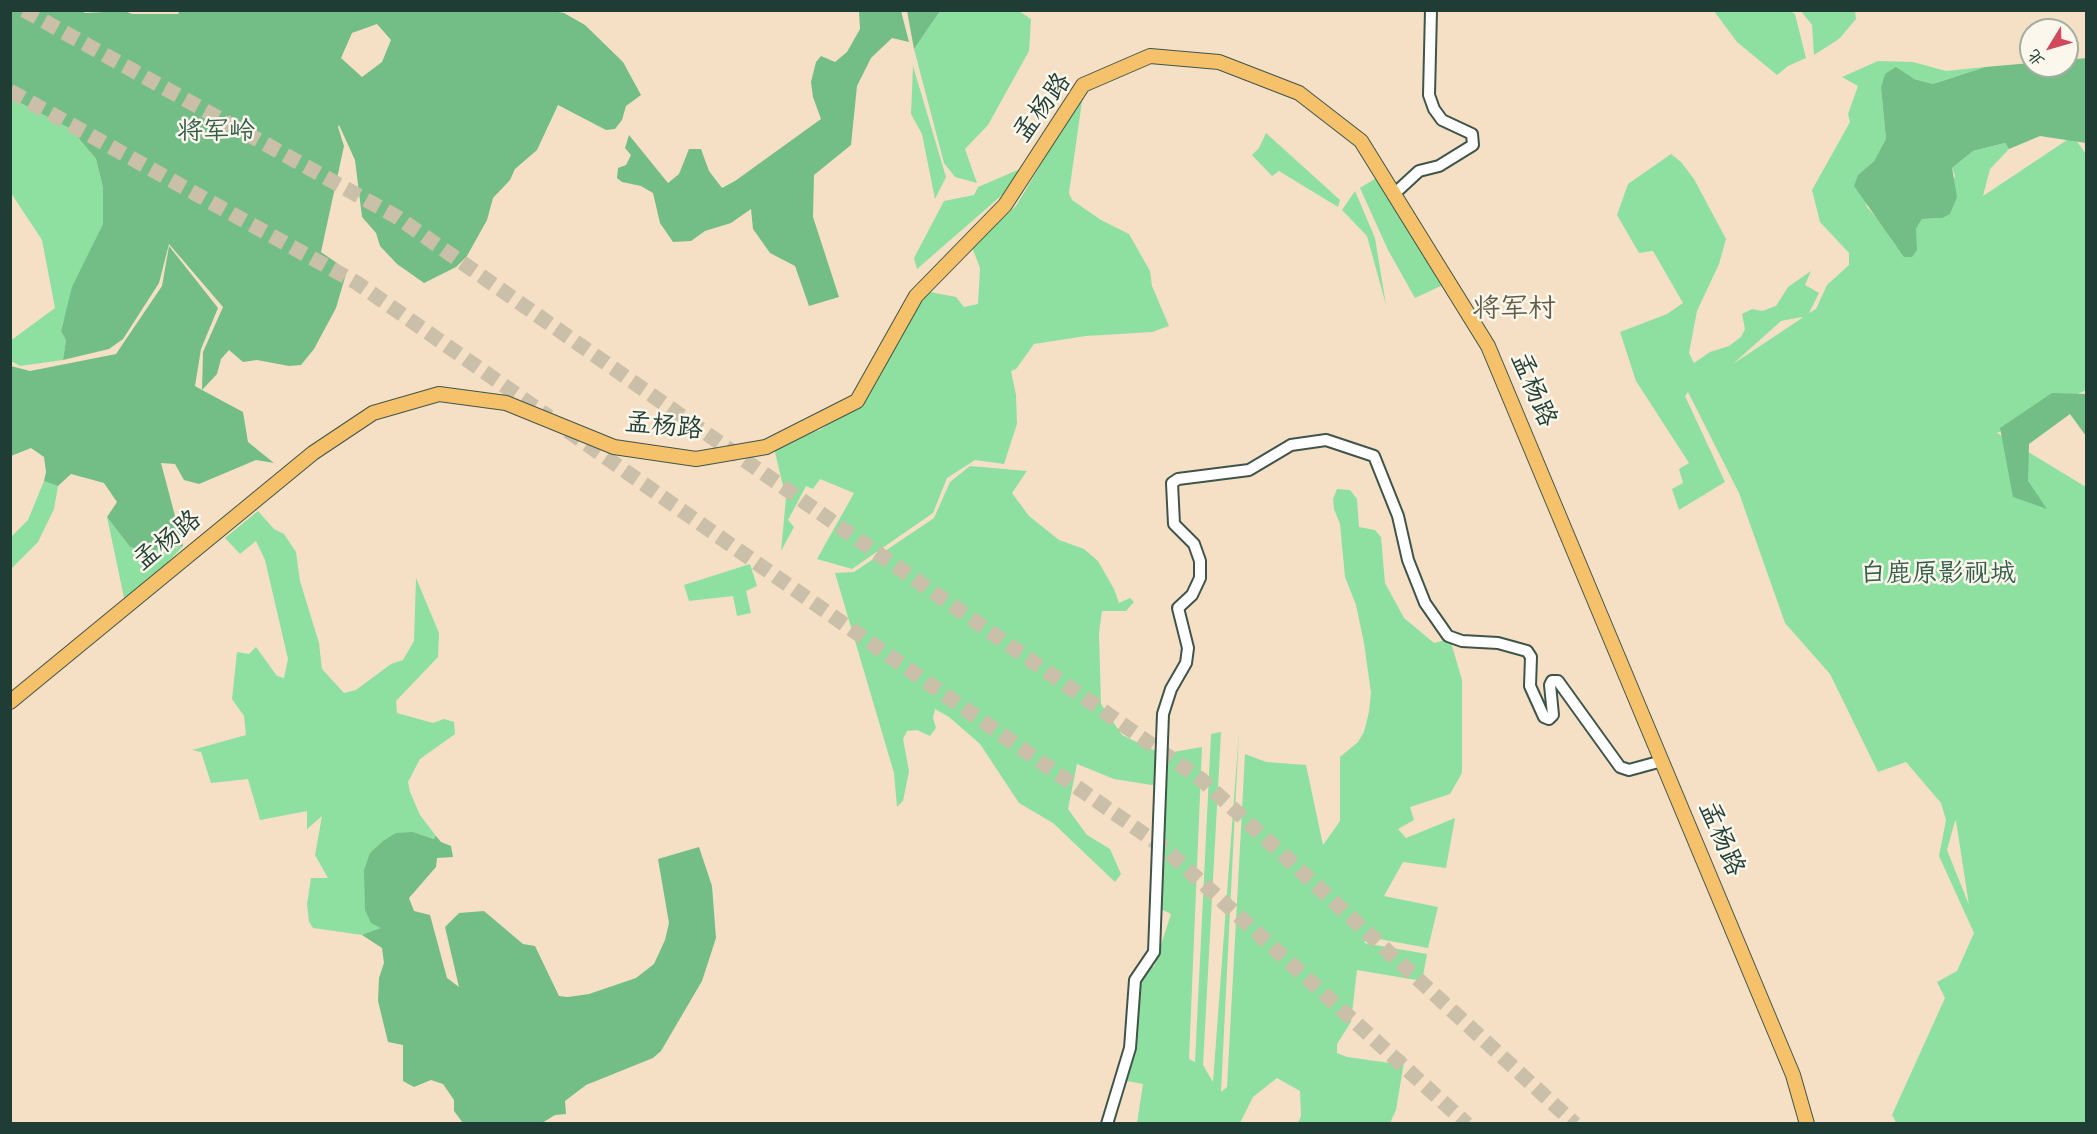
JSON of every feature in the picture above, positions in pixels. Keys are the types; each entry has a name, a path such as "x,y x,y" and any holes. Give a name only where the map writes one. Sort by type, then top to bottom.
{"main road":[{"name":"孟杨路","path":"10,702 313,453 373,413 439,394 506,403 614,447 696,459 766,447 857,401 916,296 1005,205 1083,85 1150,56 1219,62 1299,93 1361,141 1488,346 1793,1075 1807,1124"}],"street":[{"path":"1394,195 1419,171 1439,166 1473,145 1472,134 1442,120 1434,109 1429,95 1431,10"},
{"path":"1107,1124 1130,1048 1136,980 1154,952 1163,714 1171,689 1186,663 1188,648 1178,608 1191,595 1200,578 1200,561 1194,544 1174,524 1172,483 1178,479 1249,470 1291,445 1326,440 1374,456 1398,516 1408,560 1425,603 1448,636 1462,641 1498,643 1527,651 1531,657 1530,686 1544,717 1549,719 1553,716 1550,685 1552,681 1558,681 1620,766 1629,770 1662,761"}],"green space":[{"name":"将军岭","path":"80,10 85,13 125,11 132,14 178,14 180,10 553,11 564,13 585,25 623,62 641,95 626,106 622,120 615,129 606,130 558,105 537,150 515,169 510,180 493,198 487,220 467,256 456,267 424,283 397,264 380,246 376,233 362,217 355,160 339,125 344,146 321,252 337,263 346,274 336,308 314,349 301,365 289,366 257,360 243,362 229,350 221,359 217,374 202,390 203,352 223,307 169,244 159,283 123,339 109,349 63,360 66,340 61,331 72,287 103,224 103,188 96,159 71,129 11,98 11,11","holes":["377,24 391,40 382,62 362,77 341,58 352,33"]},
{"path":"1788,10 1795,14 1806,58 1788,66 1777,75 1737,42 1714,11"},
{"path":"859,11 901,11 909,42 892,38 871,58 857,86 851,145 814,175 813,217 839,297 809,306 795,266 770,253 753,229 751,209 731,223 705,231 691,241 673,242 660,223 653,193 641,186 622,182 617,178 618,168 626,165 631,155 625,148 629,135 668,183 679,174 689,149 701,149 709,171 722,188 735,181 821,119 813,97 811,82 816,62 821,56 835,62 847,52 860,29"},
{"path":"907,11 940,11 914,49"},
{"path":"940,11 1019,11 1031,19 1029,51 988,125 965,149 977,183 955,177 944,163 914,49"},
{"path":"1801,11 1855,11 1856,19 1839,39 1814,55 1812,25"},
{"path":"2086,58 2086,143 2040,136 2009,149 2005,143 1973,151 1952,168 1957,197 1950,214 1942,218 1922,219 1916,229 1917,250 1912,257 1904,257 1854,186 1858,175 1874,161 1886,139 1881,88 1885,74 1896,67 1914,79 1933,84 1985,67 2019,64 2019,78 2079,78 2079,59"},
{"name":"白鹿原影视城","path":"1878,61 1913,62 1946,71 1985,67 1933,84 1915,79 1881,88 1886,139 1874,161 1858,175 1867,207 1889,232 1896,246 1916,229 1922,219 1942,218 1955,176 1952,168 1973,151 2005,143 2009,149 1990,169 1983,196 2073,136 2086,154 2086,390 1997,433 2086,487 2086,1123 1897,1124 1892,1115 1945,998 1937,982 1957,971 1974,933 1939,856 1946,820 1941,803 1906,762 1878,772 1830,674 1785,623 1739,493 1688,392 1685,396 1725,482 1679,510 1672,489 1683,483 1679,469 1689,463 1636,381 1620,332 1667,314 1683,303 1653,251 1639,253 1617,215 1628,184 1671,154 1681,162 1694,179 1726,239 1719,264 1697,311 1689,353 1694,363 1710,352 1729,346 1741,337 1745,329 1742,314 1752,309 1762,311 1776,306 1788,287 1811,271 1805,285 1819,293 1809,313 1816,309 1827,285 1849,265 1849,253 1820,222 1812,190 1850,122 1848,114 1858,86 1842,77","holes":["1802,318 1733,364 1781,321","1956,821 1969,905 1947,850"]},
{"path":"913,66 946,177 935,199 922,134 911,114"},
{"path":"1083,94 1069,193 1072,200 1101,220 1129,234 1150,271 1152,286 1169,326 1152,332 1086,336 1034,344 1016,369 1011,371 1016,395 1017,424 1004,464 975,460 947,478 933,513 852,569 817,559 854,493 820,479 813,489 806,486 788,520 794,527 781,551 786,498 773,444 820,430 850,409 925,291 956,297 964,307 978,304 980,268 972,247 1016,206"},
{"path":"11,98 71,129 96,159 103,188 103,224 61,330 66,340 63,360 20,366 11,361 10,341 55,308 42,240 11,193"},
{"path":"1266,133 1340,200 1338,207 1279,171 1272,176 1252,155 1259,148"},
{"path":"1020,169 1002,195 917,269 914,258 944,201 974,195 978,187"},
{"path":"1381,175 1445,284 1415,298 1388,250 1360,188"},
{"path":"1355,191 1375,238 1386,305 1367,236 1342,210"},
{"path":"169,246 218,308 201,349 195,386 243,412 248,442 274,463 256,460 199,484 184,480 175,464 161,463 183,546 147,551 130,547 107,517 117,502 104,483 71,474 58,486 44,481 46,472 44,457 31,448 11,456 11,366 30,371 116,354 162,286"},
{"path":"2052,393 2086,394 2086,436 2070,414 2029,444 2028,481 2047,509 2013,497 2000,428"},
{"path":"970,466 1027,471 1012,493 1029,516 1059,540 1084,549 1098,561 1119,603 1130,598 1134,602 1126,611 1102,611 1099,633 1101,704 1122,735 1162,754 1202,747 1189,1059 1195,1062 1211,734 1221,732 1203,1065 1213,1082 1239,731 1221,1092 1227,1087 1245,754 1266,762 1306,765 1323,845 1340,821 1340,757 1358,742 1364,732 1369,712 1371,693 1364,643 1356,605 1345,577 1340,524 1334,509 1333,499 1337,489 1350,490 1357,499 1359,527 1375,530 1381,537 1385,583 1404,618 1434,643 1450,639 1462,680 1462,773 1450,794 1410,807 1414,820 1398,829 1406,838 1455,818 1446,868 1403,862 1384,896 1438,907 1428,948 1368,937 1364,943 1427,954 1422,981 1357,970 1351,1022 1337,1044 1337,1053 1347,1057 1397,1064 1400,1055 1405,1056 1396,1110 1390,1123 1298,1123 1301,1116 1300,1091 1277,1078 1253,1097 1240,1123 1137,1123 1143,1084 1116,1079 1127,1041 1141,962 1154,967 1171,914 1151,904 1158,786 1114,779 1077,764 1068,809 1087,835 1110,849 1121,874 1115,882 1053,823 1019,803 980,744 949,717 935,709 933,718 936,728 930,736 917,730 907,731 903,739 909,771 903,801 897,807 894,773 835,573 854,572 934,518 950,482"},
{"path":"44,481 58,486 54,509 38,542 11,569 11,537 28,520"},
{"path":"258,511 274,529 284,534 296,552 300,581 319,643 322,669 344,693 356,690 391,664 403,660 414,641 416,578 439,633 438,657 396,701 397,713 433,723 444,719 454,722 455,734 420,759 408,782 420,815 436,836 435,839 413,832 381,928 372,933 362,935 313,928 309,922 307,904 311,878 328,878 315,855 322,816 307,829 307,811 260,820 248,779 211,783 201,752 192,750 246,735 244,716 232,699 237,652 249,654 256,647 277,676 284,678 288,659 265,560 256,541 240,554 225,538"},
{"path":"107,517 130,547 167,550 183,546 126,607"},
{"path":"750,564 757,586 746,591 751,613 737,616 733,596 689,601 684,585"},
{"path":"413,832 434,839 436,836 441,842 451,846 453,857 437,858 436,867 409,898 414,911 430,915 447,978 459,987 445,927 459,913 484,911 523,944 535,946 559,996 568,997 589,994 636,978 654,964 665,940 669,923 658,859 699,847 712,886 716,938 702,981 661,1051 653,1058 586,1085 565,1101 566,1114 555,1115 542,1123 463,1123 454,1111 454,1100 443,1084 431,1080 414,1087 403,1081 403,1045 388,1042 378,1001 379,978 384,963 382,948 362,935 381,928 371,923 365,910 364,870 370,853 383,841 396,833"}],"tunnel":[{"path":"24,10 397,217 1202,780 1575,1124"},
{"path":"10,91 357,283 549,417"},
{"path":"568,431 1164,848 1467,1124"}],"district":[{"name":"将军村","path":"1514,310"}]}
